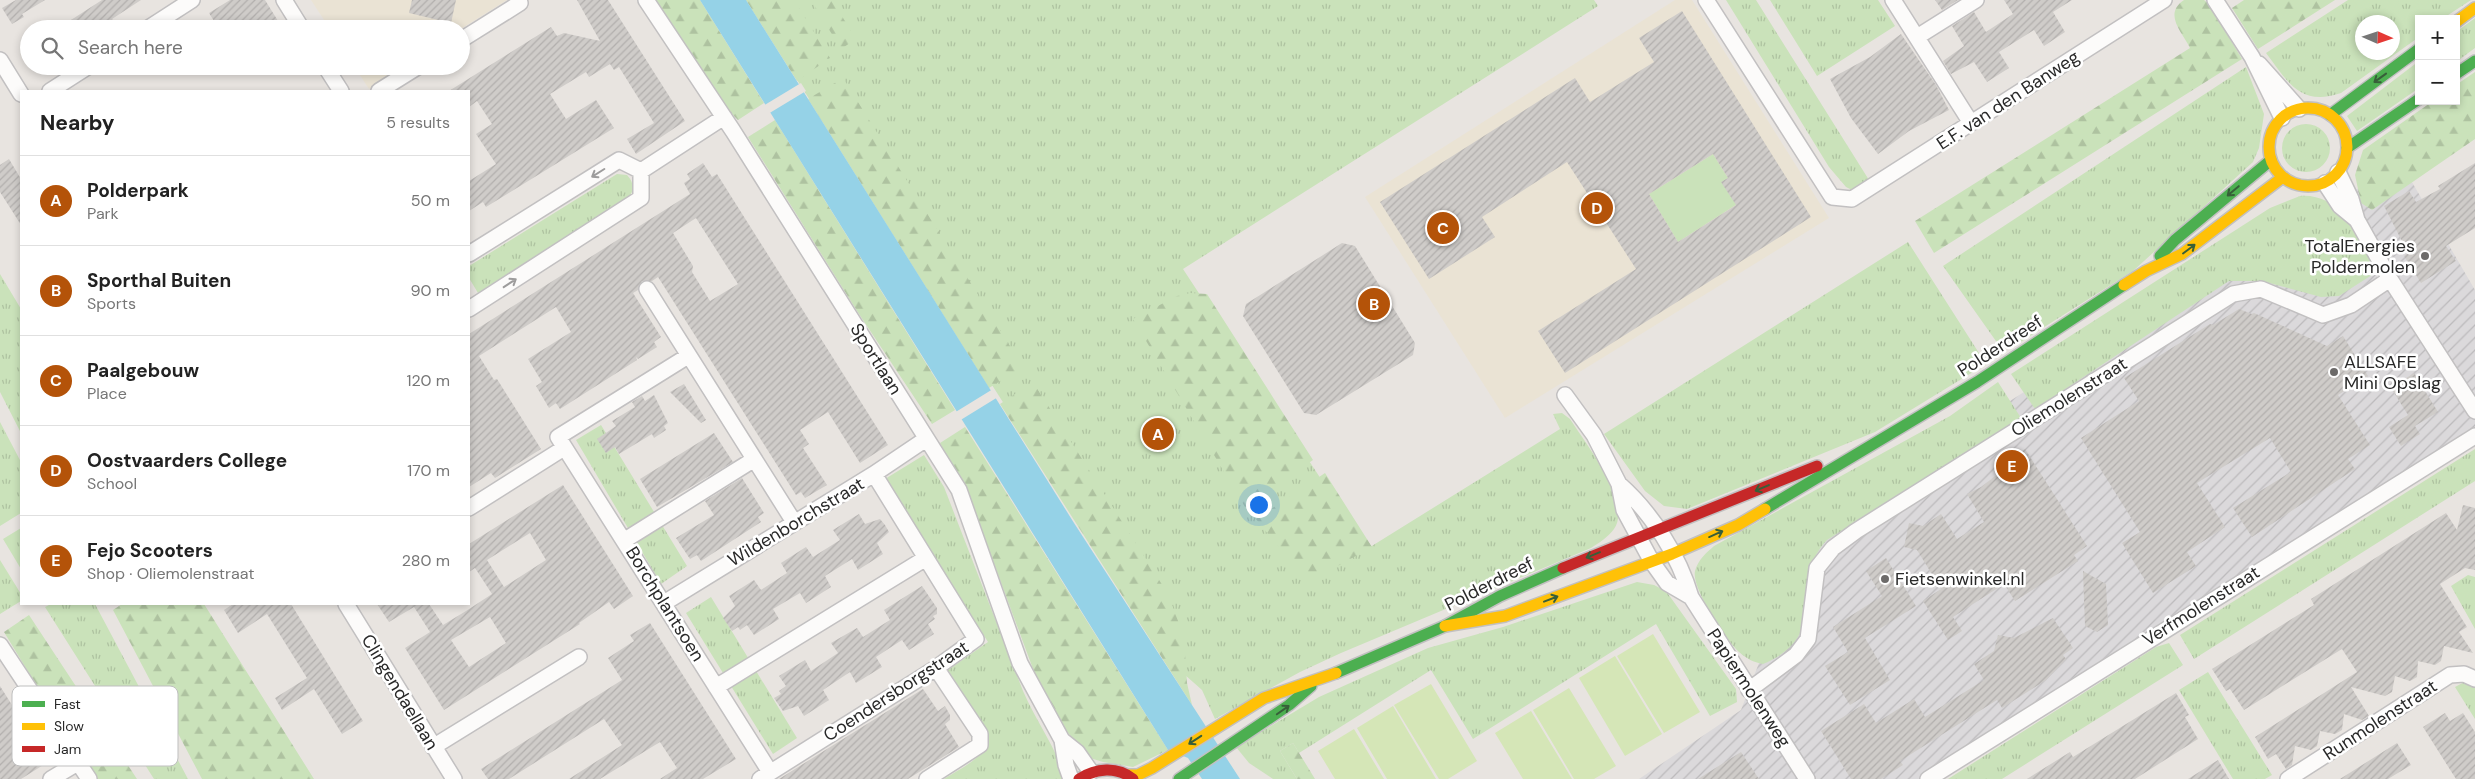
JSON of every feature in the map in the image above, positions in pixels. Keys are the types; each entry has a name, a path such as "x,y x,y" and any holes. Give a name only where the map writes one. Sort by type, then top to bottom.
{"main road":[{"path":"2460,19 2475,8"},
{"path":"2330,115 2415,53"},
{"path":"2460,71 2475,61"},
{"path":"2347,148 2415,102"},
{"path":"2299,109 2318,110 2330,115 2339,124 2345,135 2347,148 2345,158 2338,172 2325,182 2303,186 2283,177 2271,160 2269,145 2273,130 2282,118 2299,109"},
{"name":"Polderdreef","path":"2146,270 2175,240 2271,160"},
{"name":"Polderdreef","path":"1445,626 1505,616 1652,562 1738,525 1977,382 2146,270 2182,254 2283,177"},
{"name":"Polderdreef","path":"1445,626 1500,596 1638,536 1870,446"},
{"path":"1085,775 1104,770 1118,771 1131,777 1138,775 1152,768 1236,713 1264,698 1317,681 1445,626"},
{"path":"1179,779 1289,705 1317,681"}],"street":[{"path":"161,20 192,0"},
{"path":"284,0 296,20"},
{"name":"Sportlaan","path":"646,0 724,117 959,490 1020,663 1062,740 1071,779"},
{"name":"E.F. van den Banweg","path":"1706,0 1832,197 1852,199 2164,0"},
{"path":"1893,0 1971,123"},
{"path":"1916,37 1976,0"},
{"path":"2215,0 2252,57 2282,118"},
{"path":"470,34 520,3"},
{"path":"2252,57 2276,80 2299,109"},
{"path":"0,60 4,77 20,93"},
{"path":"52,90 75,75"},
{"path":"331,75 340,90"},
{"path":"381,90 405,75"},
{"path":"640,171 724,117"},
{"path":"470,253 619,160 640,171"},
{"path":"471,304 641,198 640,171"},
{"path":"2338,172 2351,199 2357,220 2390,279 2475,411"},
{"path":"2325,182 2340,206 2357,220"},
{"name":"Oliemolenstraat","path":"1749,690 1796,655 1808,639 1817,568 1833,548 1856,531 2233,294 2260,289 2323,316 2351,305 2390,279"},
{"path":"648,289 753,460 794,522"},
{"path":"470,507 561,442 688,356"},
{"path":"1565,394 1586,421 1619,484"},
{"name":"Verfmolenstraat","path":"1928,779 2161,631 2475,436"},
{"name":"Wildenborchstraat","path":"664,603 874,474 926,439"},
{"name":"Borchplantsoen","path":"561,442 625,540 716,687 765,776"},
{"path":"625,540 753,460"},
{"name":"Coendersborgstraat","path":"765,776 936,668 976,638 874,474"},
{"name":"Papiermolenweg","path":"1619,484 1624,510 1652,562 1666,583 1691,598"},
{"name":"Papiermolenweg","path":"1619,484 1639,502 1657,529 1684,574 1691,598 1807,779"},
{"path":"716,687 926,558"},
{"name":"Clingendaellaan","path":"347,605 454,779"},
{"path":"0,645 28,686"},
{"path":"433,747 579,657"},
{"path":"927,779 980,745 980,734 936,668"},
{"name":"Runmolenstraat","path":"2288,779 2450,675 2464,674 2475,679"},
{"name":"Sportlaan","path":"1062,740 1077,752 1085,775"},
{"path":"51,779 72,766"},
{"path":"81,766 89,779"}],"shaded area":[{"path":"311,0 507,0 470,23 470,20 324,20"},
{"path":"1675,0 1692,0 1829,218 1505,418 1365,197"},
{"path":"360,75 390,75 369,89"},
{"path":"2402,165 2475,290 2475,440 1937,779 1639,779 1741,710 1811,527 2278,231"}],"green space":[{"path":"648,0 700,0 764,103 738,120 727,109"},
{"path":"746,0 1594,0 1598,6 1183,269 1367,549 1560,429 1553,414 1562,413 1570,419 1595,457 1612,489 1617,504 1618,518 1614,529 1591,548 1341,653 1300,672 1215,719 1202,690 1167,659"},
{"path":"746,0 794,0 830,58 797,81"},
{"path":"811,0 832,0 856,39 841,49"},
{"path":"1726,0 1756,0 1869,180 1852,190 1846,187 1829,167"},
{"path":"1770,0 1878,0 1895,26 1817,76"},
{"path":"2184,0 2204,0 2209,4 2242,59 1934,253 1915,221 2190,48 2176,23 2175,17 2178,5"},
{"path":"2244,0 2335,0 2258,49 2232,8"},
{"path":"2348,0 2471,0 2448,15 2415,15 2415,40 2400,51 2400,15 2355,15 2355,60 2387,60 2341,93 2315,97 2305,94 2296,89 2266,53"},
{"path":"2475,18 2475,48 2460,59 2460,29"},
{"path":"2415,64 2415,91 2357,131 2347,116"},
{"path":"2246,67 2264,114 2259,148 2253,162 2133,271 2019,343 2010,337 1998,344 1943,266"},
{"path":"2475,72 2475,139 2372,210 2361,203 2355,175 2363,150 2427,105 2460,105 2460,82"},
{"path":"843,78 1023,367 989,388 808,99"},
{"path":"775,120 955,410 932,424 857,311 748,137"},
{"path":"2301,124 2311,124 2320,128 2326,134 2330,148 2326,162 2320,168 2311,172 2301,172 2292,168 2286,162 2282,153 2282,143 2286,134 2292,128"},
{"path":"1713,154 1728,178 1722,182 1742,201 1678,242 1649,194"},
{"path":"617,174 627,175 631,181 633,189 628,198 478,293 470,280 470,265"},
{"path":"2300,196 2315,197 2328,202 2339,210 2357,233 2375,273 2339,296 2321,297 2262,281 2229,281 2035,409 2011,374 2270,208"},
{"path":"1908,242 1986,364 1875,432 1687,509 1664,506 1645,491 1604,434"},
{"path":"0,274 20,307 20,431 0,392"},
{"path":"1190,293 1207,294 1313,460 1245,507 1133,319 1177,296"},
{"path":"1033,382 1168,594 1184,637 1187,683 1192,705 1000,404"},
{"path":"1998,382 2021,418 1827,540 1816,556 1811,572 1804,623 1797,638 1785,652 1763,664 1750,660 1739,652 1718,626 1698,589 1695,571 1705,554 1714,546 1950,416"},
{"path":"0,422 20,460 20,514 0,526"},
{"path":"601,425 687,566 661,584 576,440"},
{"path":"965,427 1168,750 1133,767 1103,762 1090,758 1061,725 1036,677 970,499 940,443"},
{"path":"2475,449 2475,481 2194,659 2180,635"},
{"path":"924,455 944,487 1023,691 1057,756 1066,779 944,779 974,760 985,747 988,740 987,732 948,670 988,642 885,479"},
{"path":"1325,473 1372,547 1307,583 1256,519"},
{"path":"20,529 20,567 3,539"},
{"path":"0,560 20,592 20,602 0,614"},
{"path":"2468,575 2475,577 2475,629 2451,586"},
{"path":"1637,582 1654,585 1666,591 1736,689 1737,702 1710,716 1656,624 1473,739 1431,670 1299,753 1293,743 1280,751 1297,779 1273,779 1249,763 1236,747 1319,697 1428,648 1503,627"},
{"path":"711,597 797,738 773,754 686,613"},
{"path":"49,605 96,605 139,686 95,686 45,607"},
{"path":"120,605 205,605 314,779 202,779 178,733 178,686 153,686 113,610"},
{"path":"29,615 76,686 37,686 4,632"},
{"path":"1653,634 1700,712 1664,733 1617,656"},
{"path":"2169,643 2183,665 2002,779 1948,779 2156,647"},
{"path":"1615,656 1662,734 1625,756 1579,678"},
{"path":"2208,672 2272,775 2265,779 2233,779 2179,690"},
{"path":"2470,679 2475,686 2475,719 2455,687"},
{"path":"1431,684 1477,761 1448,779 1439,779 1394,705"},
{"path":"1569,688 1616,766 1594,779 1574,779 1533,710"},
{"path":"1393,706 1436,779 1387,779 1357,728"},
{"path":"1531,711 1572,779 1523,779 1495,733"},
{"path":"1354,729 1384,779 1335,779 1318,751"},
{"path":"1293,743 1315,779 1297,779 1280,751"},
{"path":"178,760 188,779 154,779 146,766 178,766"},
{"path":"85,766 128,766 137,779 93,779"}],"water":[{"path":"700,0 746,0 1074,523 1240,779 1202,779 1188,758 1168,750"}],"pier":[{"path":"801,83 806,91 768,114 763,106"},
{"path":"993,389 998,397 959,421 954,413"}],"building":[{"path":"16,0 45,0 22,14 24,17 12,24 2,8"},
{"path":"102,0 141,0 113,20 71,20"},
{"path":"230,0 265,0 277,20 213,20 209,13"},
{"path":"412,0 456,0 452,20 438,20 409,13"},
{"path":"577,0 608,0 685,121 636,154 627,139 654,123 619,67 614,70 610,64 589,77 586,72 550,94 566,119 596,100 614,128 486,207 483,202 470,210 470,180 496,164 476,134 492,124 477,101 470,106 470,90 451,90 551,27 557,36 564,33 600,41"},
{"path":"1935,0 1958,0 1942,10"},
{"path":"2004,0 2072,0 2053,12 2065,32 2044,46 2034,30 1999,52 2009,68 1987,82 1974,62 1951,74 1943,61 1964,46 1952,26 1974,12 1986,32 2013,14"},
{"path":"1682,11 1811,217 1565,373 1538,331 1636,269 1567,162 1482,217 1495,237 1429,279 1380,202 1575,78 1590,102 1654,62 1639,38","holes":["1713,154 1728,178 1721,182 1736,205 1678,242 1649,194"]},
{"path":"1901,34 1936,85 1949,110 1909,131 1878,154 1851,118 1830,79 1870,57"},
{"path":"9,159 20,177 20,223 0,192 0,165"},
{"path":"703,163 712,177 717,174 888,445 860,463 828,412 800,430 809,444 803,448 827,485 805,498 801,492 796,495 658,277 652,281 642,281 638,290 633,293 661,337 654,342 657,347 638,359 636,357 637,360 560,409 556,403 549,408 536,386 542,382 528,359 571,332 556,307 479,356 494,380 497,379 541,449 495,478 491,473 470,486 470,333 690,194 684,183 690,179 687,174","holes":["696,218 738,284 710,301 692,272 693,266 673,233"]},
{"path":"2475,163 2475,228 2446,246 2456,261 2421,283 2404,256 2408,253 2384,206 2409,191 2416,202 2440,189 2438,186"},
{"path":"1342,243 1355,246 1415,343 1413,355 1316,415 1304,413 1243,316 1246,304"},
{"path":"2239,309 2254,313 2327,346 2343,336 2368,376 2338,395 2370,445 2348,459 2355,469 2252,537 2233,508 2291,472 2270,438 2197,483 2225,527 2187,552 2196,566 2153,593 2122,543 2140,532 2081,438 2139,401 2124,378 2210,324 2213,325"},
{"path":"2414,373 2438,412 2415,426 2420,434 2401,446 2389,427 2408,415 2391,388"},
{"path":"684,384 706,420 701,423 670,392"},
{"path":"654,395 668,423 664,426 666,430 654,438 652,434 619,454 615,447 606,453 597,439 616,426 612,421 635,407 632,402 642,396 645,401"},
{"path":"714,433 733,462 657,507 640,479"},
{"path":"2025,449 2087,546 2074,555 2078,561 2015,601 2004,584 1953,617 1962,631 1948,640 1923,601 1941,589 1917,550 1904,547 1909,523 1923,526 1941,514 1957,539 1984,522 1967,494 1981,487 2003,470 2000,465"},
{"path":"742,478 764,513 758,517 761,522 701,561 697,555 690,559 676,538 714,515 705,501"},
{"path":"563,485 633,596 614,609 609,602 580,624 444,710 405,648 430,632 414,607 389,622 378,605 430,605 443,625 492,594 475,568 470,571 470,543","holes":["530,533 546,560 504,587 487,560","490,617 506,643 469,667 451,640"]},
{"path":"2463,505 2475,508 2475,570 2465,568 2440,584 2467,627 2459,632 2473,653 2444,646 2441,661 2435,665 2418,661 2417,677 2410,681 2395,676 2392,692 2385,696 2351,687 2369,716 2362,720 2344,714 2342,730 2335,734 2320,731 2317,746 2311,750 2295,746 2292,765 2286,769 2276,754 2268,759 2255,737 2357,672 2342,649 2244,710 2230,689 2226,691 2212,669 2314,605 2311,599 2446,513 2457,530"},
{"path":"859,514 865,524 880,519 885,525 889,532 877,543 883,554 858,570 852,559 825,576 831,587 806,603 800,593 773,609 779,619 754,635 747,625 740,630 738,627 732,631 723,618 735,606 729,596 754,580 761,590 787,573 781,563 806,547 813,557 840,540 833,530"},
{"path":"1886,558 1916,606 1865,638 1890,680 1850,705 1825,666 1848,652 1833,627 1882,596 1866,571"},
{"path":"2083,571 2106,584 2108,625 2097,632 2085,626"},
{"path":"922,586 937,608 937,614 933,616 935,619 928,624 934,634 909,650 902,640 876,657 882,667 856,683 850,672 823,690 829,700 804,716 798,706 783,711 774,698 781,694 779,691 786,686 779,676 805,660 811,671 838,653 831,643 857,628 863,637 890,620 884,610"},
{"path":"232,605 292,605 363,721 342,734 314,689 282,710 275,698 307,678 267,614 238,633 224,610"},
{"path":"2053,618 2073,648 2063,655 2066,659 2046,680 2002,708 1997,700 1900,761 1903,765 1881,779 1851,779 1821,731 1864,704 1876,723 1914,699 1925,717 1984,680 1974,664 1994,651 1998,635 2014,638"},
{"path":"650,623 736,759 703,779 660,779 677,768 660,742 600,779 569,779 622,745 604,719 509,779 488,779 481,769 622,680 608,658 634,641 630,635"},
{"path":"0,686 12,705 12,766 42,766 21,779 0,779"},
{"path":"923,689 938,711 945,706 950,715 950,720 945,724 959,747 908,779 779,779"},
{"path":"2176,693 2189,715 2185,717 2198,739 2135,779 2027,779 2070,752 2073,757"},
{"path":"2445,713 2450,721 2463,713 2475,732 2475,779 2456,779 2423,727"},
{"path":"2397,743 2411,765 2388,779 2340,779"},
{"path":"1741,752 1759,779 1698,779"},
{"path":"2218,760 2229,779 2188,779"}],"traffic: fast":[{"path":"2330,115 2415,52"},
{"path":"2460,71 2475,61"},
{"path":"2347,148 2415,102"},
{"path":"2160,256 2175,240 2271,160"},
{"path":"1765,509 1977,382 2124,285"},
{"path":"1336,673 1445,626 1500,596 1563,568"},
{"path":"1179,779 1289,705 1311,686"}],"traffic: slow":[{"path":"2460,19 2475,8"},
{"path":"2308,108 2323,111 2340,125 2344,132 2347,147 2344,162 2330,179 2323,183 2308,186 2293,183 2276,169 2272,162 2269,147 2272,132 2286,115 2293,111 2308,108"},
{"path":"2124,285 2146,271 2182,254 2283,177"},
{"path":"1445,626 1505,616 1672,554 1738,525 1765,509"},
{"path":"1129,775 1138,775 1152,768 1264,698 1336,673"}],"traffic: jam":[{"path":"1563,568 1817,466"},
{"path":"1079,779 1086,775 1106,770 1120,772 1133,779"}],"place":[{"name":"Oostvaarders College","path":"1597,208"},
{"name":"Paalgebouw","path":"1443,228"},
{"name":"TotalEnergies Poldermolen","path":"2425,256"},
{"name":"Sporthal Buiten","path":"1374,304"},
{"name":"ALLSAFE Mini Opslag","path":"2334,372"},
{"name":"Polderpark","path":"1158,434"},
{"name":"Fejo Scooters","path":"2012,466"},
{"name":"Fietsenwinkel.nl","path":"1885,579"}]}
